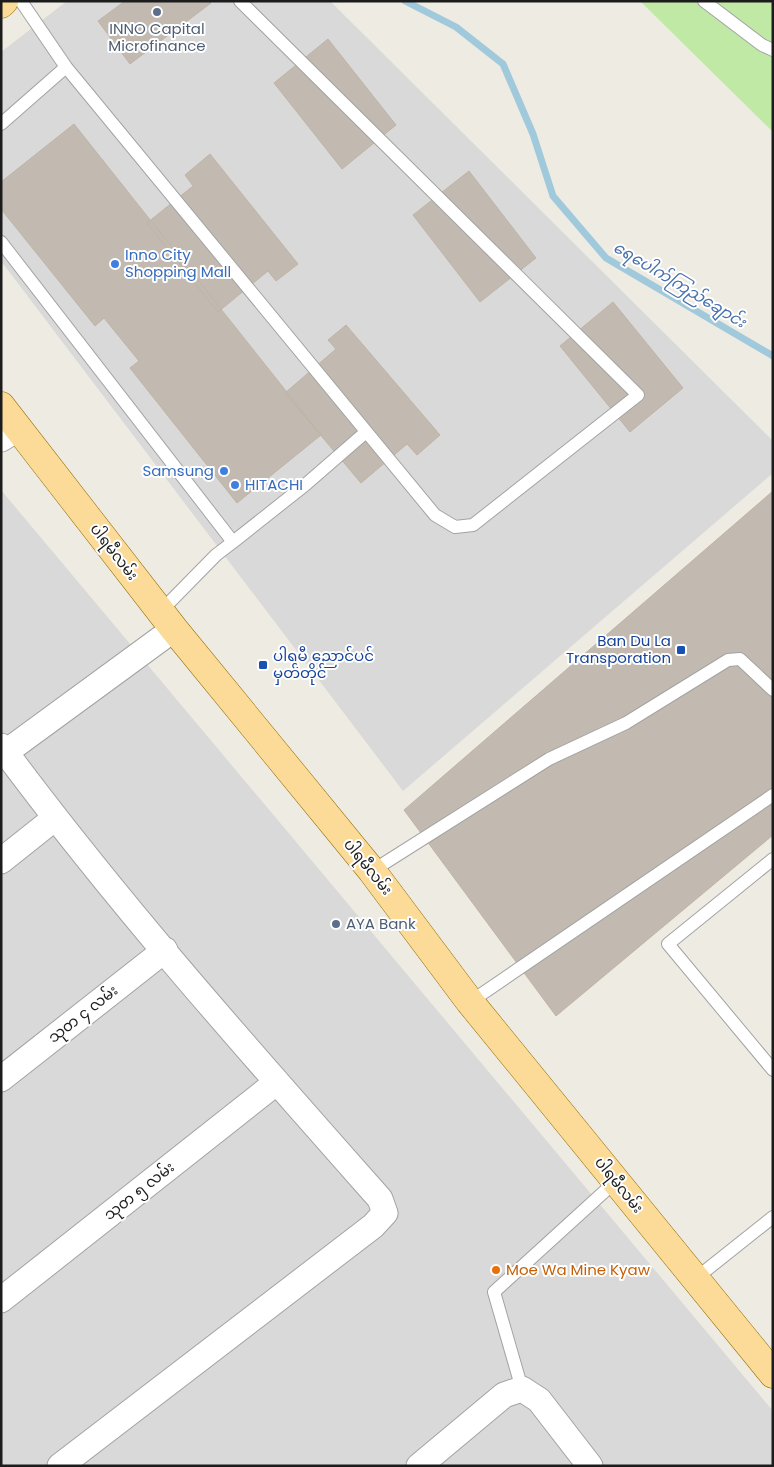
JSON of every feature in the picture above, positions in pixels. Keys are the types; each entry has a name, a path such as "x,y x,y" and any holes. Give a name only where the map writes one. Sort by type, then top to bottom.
{"main road":[{"path":"1,4 4,1"},
{"name":"ပါရမီလမ်း","path":"1,406 10,434 167,621 372,871 470,1002 773,1374"}],"street":[{"path":"60,1466 373,1226 385,1213 380,1199 165,950 55,818 4,749 167,621"},
{"path":"1,861 55,818"},
{"name":"သုတ ၄ လမ်း","path":"1,1079 165,950"},
{"name":"သုတ ၅ လမ်း","path":"1,1300 277,1082"},
{"path":"420,1466 504,1395 522,1389 539,1400 590,1466"}],"lane":[{"path":"20,1 66,67 435,515 455,527 473,525 638,395 240,1"},
{"path":"704,1 762,45 773,50"},
{"path":"1,124 66,67"},
{"path":"1,242 233,542"},
{"path":"167,621 216,555 305,485 366,432"},
{"path":"372,871 549,759 626,723 728,660 740,659 773,690"},
{"path":"470,1002 773,795"},
{"path":"773,859 668,944 773,1070"},
{"path":"522,1389 494,1292 616,1181"},
{"path":"695,1279 773,1217"}],"shaded area":[{"path":"67,1 330,1 773,441 773,473 403,791 1,261 1,52"},
{"path":"1,490 773,1411 773,1466 1,1466"}],"green space":[{"path":"640,1 773,1 773,132"}],"building":[{"path":"125,1 209,1 211,3 130,64 98,21"},
{"path":"328,39 396,125 342,169 274,83"},
{"name":"Inno City Shopping Mall","path":"74,124 321,435 237,503 130,368 139,361 104,318 95,326 1,209 1,182"},
{"path":"210,154 298,264 276,281 268,271 218,312 147,223 193,186 185,175"},
{"path":"469,171 536,258 480,302 413,215"},
{"path":"613,302 683,388 630,432 560,346"},
{"path":"346,325 440,435 417,455 407,444 361,483 285,393 336,349 328,340"},
{"name":"Ban Du La Transporation","path":"773,491 773,835 556,1016 404,810"}],"waterway":[{"name":"ရေပေါက်ကြည်ချောင်း","path":"405,1 456,27 503,64 533,134 553,196 606,258 773,356"}],"place":[{"name":"INNO Capital Microfinance","path":"157,12"},
{"name":"Inno City Shopping Mall","path":"115,264"},
{"name":"Samsung","path":"224,471"},
{"name":"HITACHI","path":"235,485"},
{"name":"Ban Du La Transporation","path":"681,650"},
{"name":"ပါရမီ ညောင်ပင် မှတ်တိုင်","path":"263,665"},
{"name":"AYA Bank","path":"336,924"},
{"name":"Moe Wa Mine Kyaw","path":"496,1270"}]}
